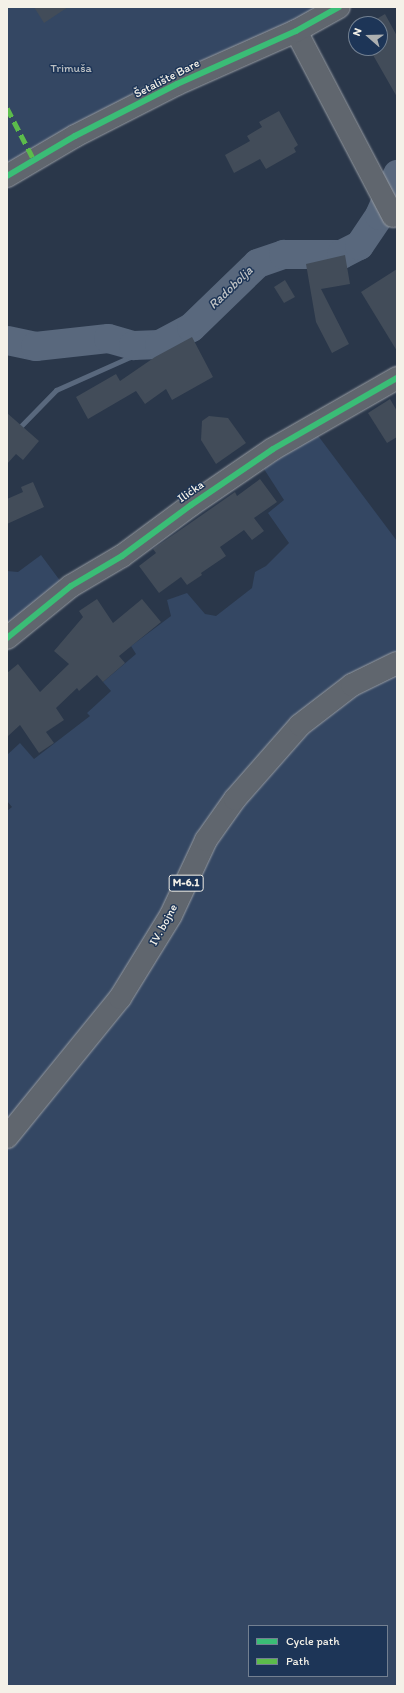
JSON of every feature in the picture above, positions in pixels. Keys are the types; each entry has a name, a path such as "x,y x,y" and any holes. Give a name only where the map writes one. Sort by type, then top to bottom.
{"street":[{"name":"Šetalište Bare","path":"7,176 75,136 177,84 296,31 339,7"},
{"path":"296,31 390,212"},
{"name":"Ilićka","path":"7,638 70,586 122,556 191,505 273,449 397,378"},
{"name":"IV. bojne","path":"7,1137 124,992 171,914 206,840 235,799 300,725 352,685 397,663"}],"green space":[{"name":"Trimuša","path":"7,7 340,7 7,176"},
{"path":"316,433 397,541 397,1686 7,1686 7,811 12,807 7,801 7,755 20,743 34,759 90,716 87,713 111,691 103,682 136,654 131,646 171,616 167,600 187,593 205,614 216,616 252,588 255,572 266,566 289,543 268,513 284,500 264,469"},
{"path":"41,555 61,582 7,628 7,571 18,572"}],"building":[{"path":"34,7 68,7 44,23"},
{"path":"388,20 397,36 397,97 374,56 388,56"},
{"path":"279,111 298,145 294,148 296,152 266,169 260,159 234,173 225,155 250,141 247,136 262,127 259,122"},
{"path":"345,255 350,284 321,289 349,344 332,353 316,322 306,264"},
{"path":"397,269 397,351 361,292"},
{"path":"285,280 295,297 284,303 274,287"},
{"path":"192,337 213,377 172,400 166,389 145,404 136,391 88,419 76,397 116,374 120,381 155,357"},
{"path":"390,399 397,411 397,437 387,443 368,413"},
{"path":"7,413 39,441 23,460 16,454 7,464"},
{"path":"209,416 228,418 246,443 216,464 201,440 202,421"},
{"path":"260,479 277,502 254,518 264,531 252,540 244,530 220,547 226,556 201,573 202,575 187,585 181,577 159,593 139,566 156,553 153,549 235,492 237,496"},
{"path":"33,482 44,507 7,524 7,499 23,492 21,487"},
{"path":"97,599 113,623 142,599 161,622 119,656 125,663 103,682 97,675 79,691 77,688 56,708 64,720 46,732 54,743 39,753 20,725 7,737 7,673 18,664 40,692 69,664 54,651 83,617 79,611"}],"waterway":[{"name":"Radobolja","path":"7,340 35,346 108,338 133,345 159,344 191,327 257,263 283,254 341,254 359,245 379,215 397,174"},
{"name":"Radobolja","path":"17,430 56,390 130,357 148,345"}],"marked path":[{"path":"7,108 34,160"}],"cycle path":[{"path":"7,176 75,136 177,84 296,31 339,7"},
{"path":"7,638 71,586 122,556 191,505 273,449 397,378"}]}
